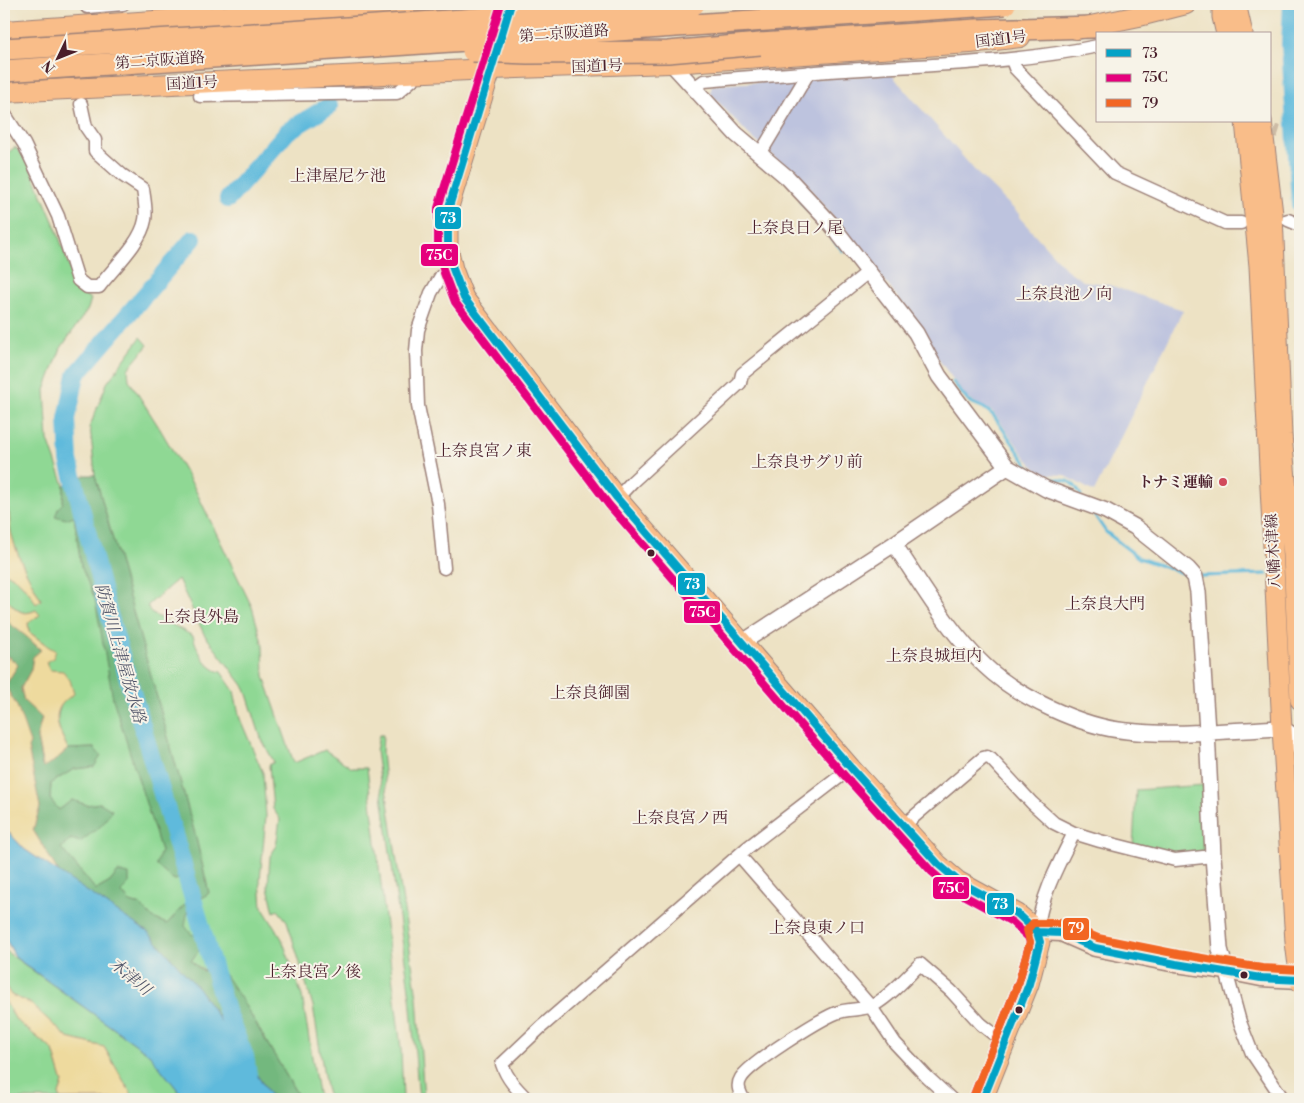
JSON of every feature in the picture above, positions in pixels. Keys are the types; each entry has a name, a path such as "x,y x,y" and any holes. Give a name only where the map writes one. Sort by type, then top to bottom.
{"highway":[{"path":"4,31 289,12 347,4"},
{"path":"226,35 434,4"},
{"name":"第二京阪道路","path":"4,49 694,4"},
{"name":"第二京阪道路","path":"4,71 1005,4"},
{"name":"国道1号","path":"1106,32 1186,4"},
{"path":"207,57 260,58 397,51 668,52 978,30 1095,36"},
{"name":"国道1号","path":"12,91 421,72 492,63 671,63 1095,36"}],"main road":[{"path":"511,4 448,210 448,246 453,269 464,298 618,498 903,826 938,864 958,881 1018,914 1037,932 1040,942 1029,984 983,1099"},
{"path":"1222,4 1222,17 1226,32"},
{"path":"1231,4 1238,12 1243,32"},
{"name":"八幡木津線","path":"1245,122 1258,266 1282,728 1295,942 1300,981"},
{"name":"八幡木津線","path":"1262,122 1274,231 1282,436 1293,556 1300,700"},
{"path":"1037,932 1061,933 1095,948 1176,964 1226,970 1261,978 1300,981"}],"street":[{"path":"85,4 87,7 123,4"},
{"path":"694,88 704,81 995,55 1012,60 1065,53 1095,36"},
{"path":"1012,60 1015,68 1115,173 1225,223 1242,223"},
{"path":"671,63 736,134 788,178 831,224 916,333 939,376 1007,467 1046,488 1106,511 1135,527 1188,568 1195,577 1198,592 1220,950 1240,1022 1252,1053 1283,1099"},
{"path":"200,96 398,93 421,72"},
{"path":"760,154 809,72"},
{"path":"4,113 24,144 58,216 78,280 87,287 99,286 136,242 145,220 144,196 143,190 122,175 95,151 94,140 86,127 81,104"},
{"path":"1288,220 1300,225"},
{"path":"444,568 438,504 418,406 416,351 418,330 431,293 441,276 453,269"},
{"path":"618,498 632,482 740,383 742,374 868,272"},
{"path":"743,642 894,544 1007,467"},
{"path":"894,544 955,632 984,666 1041,704 1090,723 1126,731 1165,733 1282,728 1295,737 1300,749"},
{"path":"903,826 983,758 987,757 1054,823 1074,833 1175,860 1213,856"},
{"path":"527,1099 512,1083 502,1064 540,1028 739,856 851,768"},
{"path":"1037,932 1039,915 1050,881 1074,833"},
{"path":"739,856 871,1007 895,1043 951,1099"},
{"path":"744,1099 738,1089 740,1079 748,1069 804,1031 837,1012 871,1007 882,1000 920,964 951,991 981,1024 1005,1043"}],"shaded area":[{"path":"891,74 977,173 1020,215 1019,217 1066,269 1083,281 1106,284 1183,310 1094,492 1064,475 1040,474 993,412 967,398 936,356 896,295 809,188 748,134 710,93 712,85"}],"green space":[{"path":"15,147 27,160 56,228 77,289 91,299 88,309 61,348 45,390 48,440 64,485 63,503 74,516 81,566 95,599 140,781 161,851 157,865 175,880 183,877 192,884 187,902 167,924 153,918 140,905 130,902 121,892 118,872 110,882 96,890 61,848 72,839 80,842 87,835 100,803 87,805 72,800 59,810 50,799 51,783 74,769 94,767 94,748 68,749 58,725 58,714 63,701 46,662 49,647 29,632 28,623 36,610 26,613 21,612 4,596 4,572 23,585 36,603 41,600 18,553 11,532 8,510 4,503 4,156"},
{"path":"141,337 148,345 128,369 129,380 194,487 252,607 263,646 264,676 294,763 325,750 352,768 367,768 401,1049 403,1099 330,1099 326,1088 313,1006 287,921 278,910 274,912 268,887 270,856 276,847 280,819 273,809 269,765 274,762 261,738 245,688 204,634 178,579 147,606 151,613 193,636 200,653 207,663 221,672 234,691 240,719 263,773 266,816 260,880 262,907 282,939 302,996 318,1093 321,1099 300,1099 242,1000 191,961 211,934 192,936 184,926 188,908 209,893 195,834 95,475 90,426 107,383"},
{"path":"85,475 95,475 195,834 209,893 188,908 185,926 192,935 198,933 211,934 191,961 202,971 220,968 242,1000 300,1099 273,1099 199,989 149,933 59,873 33,830 40,807 17,706 5,686 18,665 4,653 4,608 41,651 33,657 31,670 21,688 24,701 42,717 37,737 42,766 53,762 68,749 94,748 101,756 94,767 74,769 51,783 50,799 59,810 72,800 87,805 100,803 112,810 102,825 80,842 71,839 61,848 96,890 110,882 118,872 129,874 129,884 121,892 130,902 140,905 153,918 167,924 187,902 192,884 183,877 175,880 156,865 161,851 113,699 95,599 81,566 74,516 66,519 55,516 63,503 64,485"},
{"path":"379,735 383,735 382,752 385,782 417,997 424,1099 419,1099 410,997 376,751"},
{"path":"1204,785 1206,849 1199,854 1181,857 1161,854 1133,846 1136,790"},
{"path":"4,950 149,1054 185,1099 134,1099 104,1047 68,1038 30,1003 11,995 4,984"},
{"path":"4,999 16,1020 53,1050 63,1083 59,1094 61,1099 4,1099"}],"sand":[{"path":"4,503 8,510 11,532 18,553 41,600 36,604 23,585 4,572"},
{"path":"4,596 21,612 26,613 36,610 40,615 28,623 29,632 56,651 53,658 46,662 50,670 63,671 70,680 74,694 61,706 57,719 68,749 53,762 43,767 37,737 42,718 24,701 21,688 31,670 33,657 41,650 8,622 9,615 4,608"},
{"path":"9,657 18,665 5,686 17,706 30,743 28,748 40,807 33,830 59,873 24,849 4,827 4,661"},
{"path":"4,984 11,995 30,1003 68,1038 104,1047 134,1099 61,1099 59,1094 63,1083 53,1050 16,1020 4,999"}],"water":[{"name":"木津川","path":"4,827 24,849 149,933 199,989 273,1099 185,1099 149,1054 16,958 4,936"}],"waterway":[{"path":"1292,4 1290,45 1300,204"},
{"name":"防賀川上津屋放水路","path":"228,199 288,131 329,106"},
{"path":"800,201 843,251"},
{"name":"防賀川上津屋放水路","path":"193,239 76,375 67,419 69,460 104,597 227,1014 245,1056 252,1099"},
{"path":"953,382 968,401 984,408 993,415 1032,471 1042,477 1068,481 1075,486 1081,495"},
{"path":"1093,513 1106,532 1139,558 1185,574"},
{"path":"1201,576 1267,574"}],"tunnel":[{"path":"188,4 200,92"},
{"path":"1257,125 1279,132"}],"transit line":[{"name":"75C","path":"501,4 438,208 438,249 444,273 455,302 609,505 844,775 932,872 952,889 1012,922 1028,937 1030,942 1019,981 974,1095"},
{"name":"73","path":"511,4 448,210 448,247 453,269 464,298 617,498 851,768 938,864 958,881 1018,914 1037,932 1040,942 1029,984 983,1099"},
{"name":"79","path":"974,1095 1019,981 1030,942 1027,930 1033,923 1063,923 1098,938 1178,954 1262,968 1300,970"},
{"name":"73","path":"1037,932 1061,933 1095,948 1176,964 1261,978 1300,980"}],"place":[{"name":"トナミ運輸","path":"1223,482"}],"district":[{"name":"上津屋尼ケ池","path":"338,175"},
{"name":"上奈良日ノ尾","path":"795,227"},
{"name":"上奈良池ノ向","path":"1064,293"},
{"name":"上奈良宮ノ東","path":"484,450"},
{"name":"上奈良サグリ前","path":"807,461"},
{"name":"上奈良大門","path":"1105,603"},
{"name":"上奈良外島","path":"199,616"},
{"name":"上奈良城垣内","path":"934,655"},
{"name":"上奈良御園","path":"590,692"},
{"name":"上奈良宮ノ西","path":"680,817"},
{"name":"上奈良東ノ口","path":"817,927"},
{"name":"上奈良宮ノ後","path":"313,971"}]}
